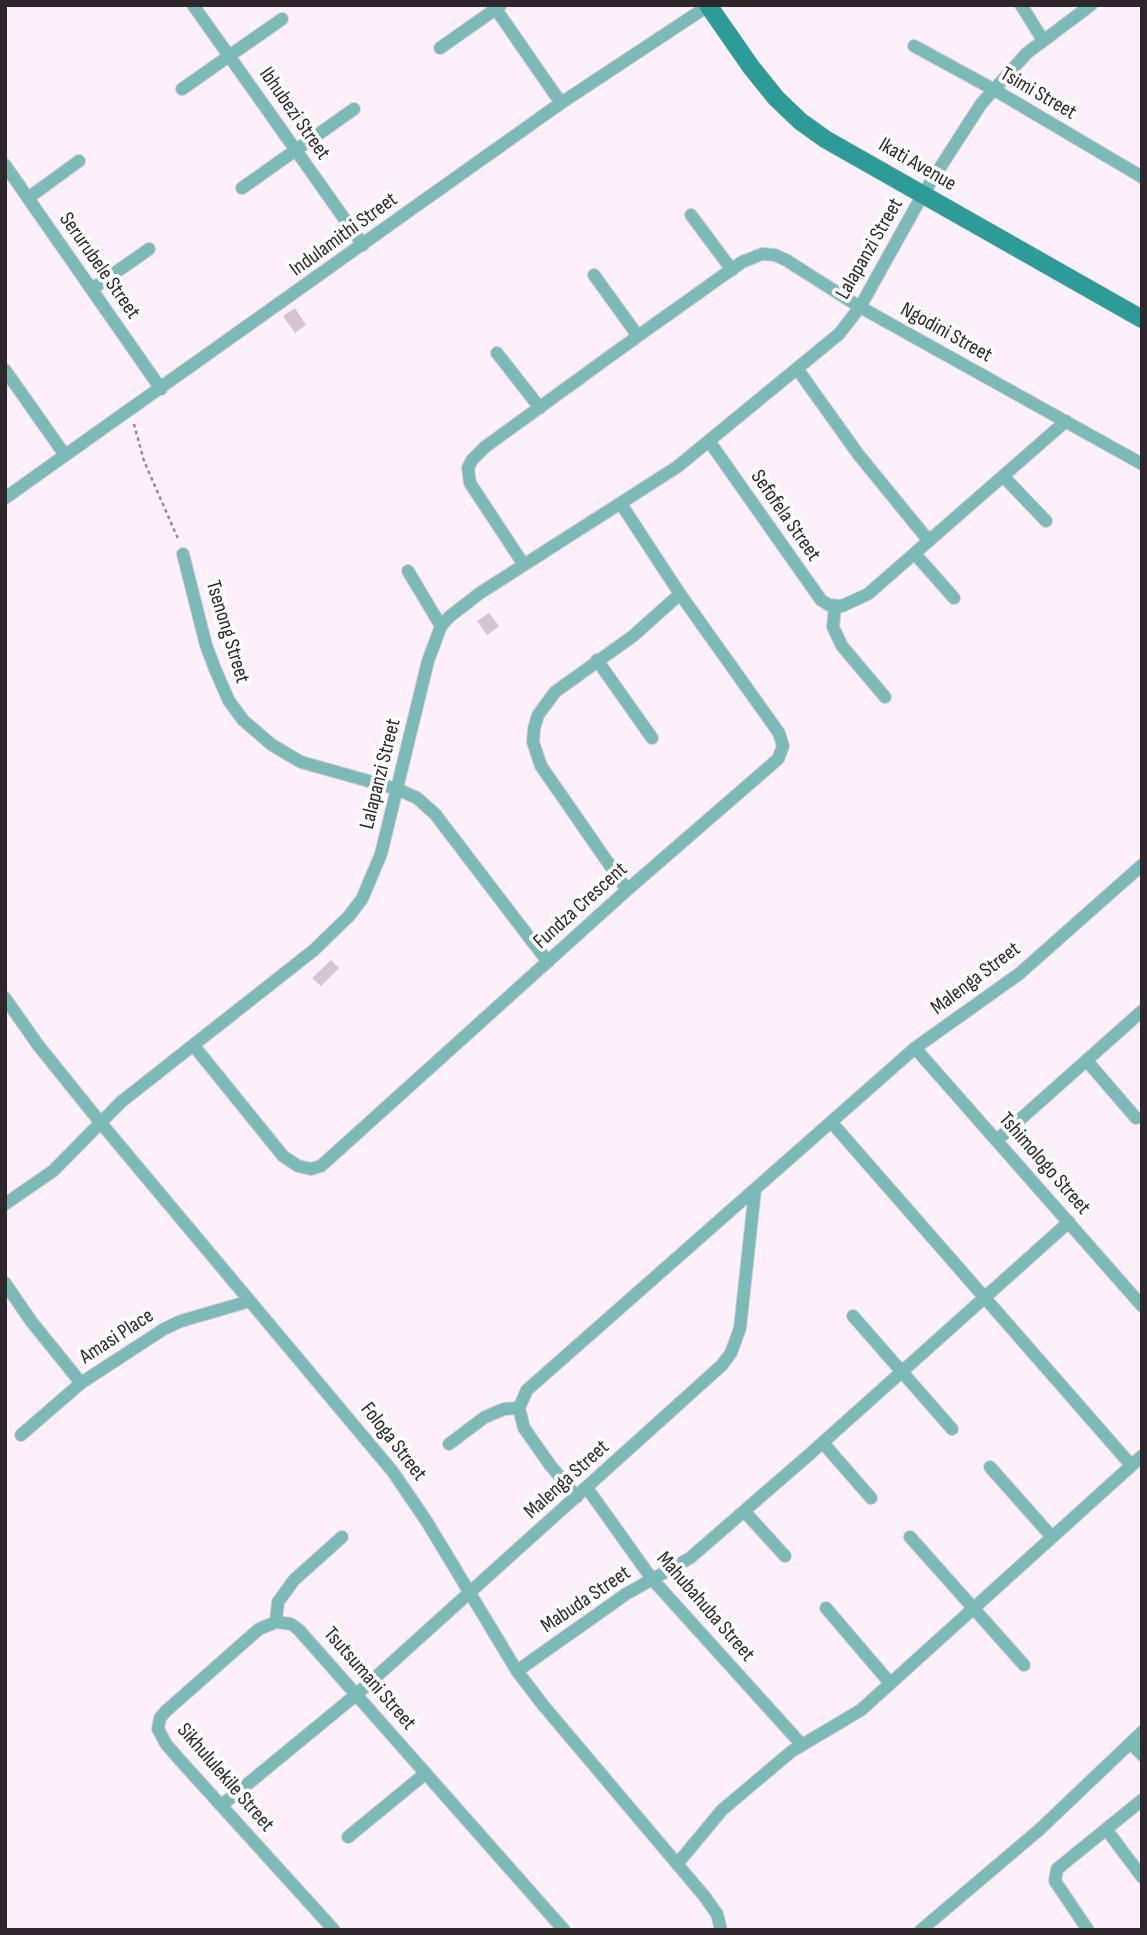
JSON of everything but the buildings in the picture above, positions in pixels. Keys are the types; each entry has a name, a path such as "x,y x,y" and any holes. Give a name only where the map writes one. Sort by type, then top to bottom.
{"street":[{"name":"Ibhubezi Street","path":"193,5 363,245"},
{"path":"1021,5 1043,40"},
{"name":"Lalapanzi Street","path":"5,1204 53,1171 129,1095 314,950 349,916 362,899 381,854 428,661 441,626 463,605 656,481 798,370 839,334 860,307 923,194 993,89 1043,40 1091,5"},
{"name":"Indulamithi Street","path":"5,498 561,103 708,6"},
{"name":"Ikati Avenue","path":"708,6 751,67 776,98 800,121 825,139 1142,319"},
{"path":"440,48 497,7 561,103"},
{"path":"182,89 282,19"},
{"name":"Tsimi Street","path":"914,46 1142,177"},
{"path":"242,188 354,109"},
{"path":"28,198 79,161"},
{"name":"Serurubele Street","path":"5,165 162,389"},
{"path":"691,215 732,270"},
{"path":"92,289 149,249"},
{"name":"Ngodini Street","path":"524,565 470,483 468,468 478,454 638,335 732,270 762,254 775,255 860,307 1142,464"},
{"path":"594,275 638,335"},
{"path":"497,353 540,408"},
{"path":"5,370 65,455"},
{"path":"798,370 858,454 929,541"},
{"path":"886,696 842,646 834,627 835,607 853,603 868,594 1066,421"},
{"name":"Sefofela Street","path":"709,441 810,587 821,600 835,607"},
{"path":"1003,475 1046,521"},
{"name":"Fundza Crescent","path":"194,1046 283,1156 291,1163 311,1168 321,1166 627,890 775,764 783,746 779,733 680,594 621,504"},
{"name":"Tsenong Street","path":"183,554 215,669 229,701 243,720 272,745 301,762 397,789 417,798 435,814 548,962"},
{"path":"915,554 954,598"},
{"path":"408,571 441,626"},
{"path":"627,890 549,779 533,742 538,715 545,703 565,683 647,625 680,594"},
{"path":"597,660 652,738"},
{"name":"Malenga Street","path":"222,1805 357,1694 710,1377 731,1353 740,1328 755,1191 915,1048 1019,974 1142,865"},
{"name":"Fologa Street","path":"5,998 100,1122 393,1472 411,1496 517,1671 623,1801 678,1863 717,1914 721,1930"},
{"path":"997,1140 1142,1011"},
{"name":"Tshimologo Street","path":"915,1048 1142,1306"},
{"path":"1087,1061 1136,1118"},
{"path":"678,1863 722,1810 802,1745 861,1710 1136,1461 1067,1391 832,1122"},
{"path":"449,1444 485,1417 504,1409 519,1408 523,1396 536,1381 755,1191"},
{"name":"Mabuda Street","path":"517,1671 626,1594 690,1558 823,1443 1069,1222"},
{"path":"5,1283 31,1321 81,1383"},
{"name":"Amasi Place","path":"21,1434 81,1383 172,1324 250,1301"},
{"path":"853,1316 952,1429"},
{"name":"Mahubahuba Street","path":"519,1408 524,1428 550,1465 582,1493 652,1579 802,1745"},
{"path":"823,1443 871,1498"},
{"path":"990,1467 1052,1536"},
{"path":"744,1511 785,1556"},
{"path":"276,1622 278,1602 294,1580 342,1537"},
{"path":"910,1537 1024,1665"},
{"path":"826,1608 890,1684"},
{"name":"Tsutsumani Street","path":"276,1622 291,1624 299,1629 560,1928"},
{"name":"Sikhululekile Street","path":"276,1622 259,1629 166,1711 158,1722 158,1729 166,1744 334,1930"},
{"path":"921,1930 1049,1821 1142,1732"},
{"path":"1131,1743 1142,1755"},
{"path":"348,1837 426,1773"},
{"path":"1088,1930 1055,1881 1057,1869 1142,1800"},
{"path":"1106,1829 1142,1877"}],"path":[{"path":"130,410 144,461 183,554"}]}
